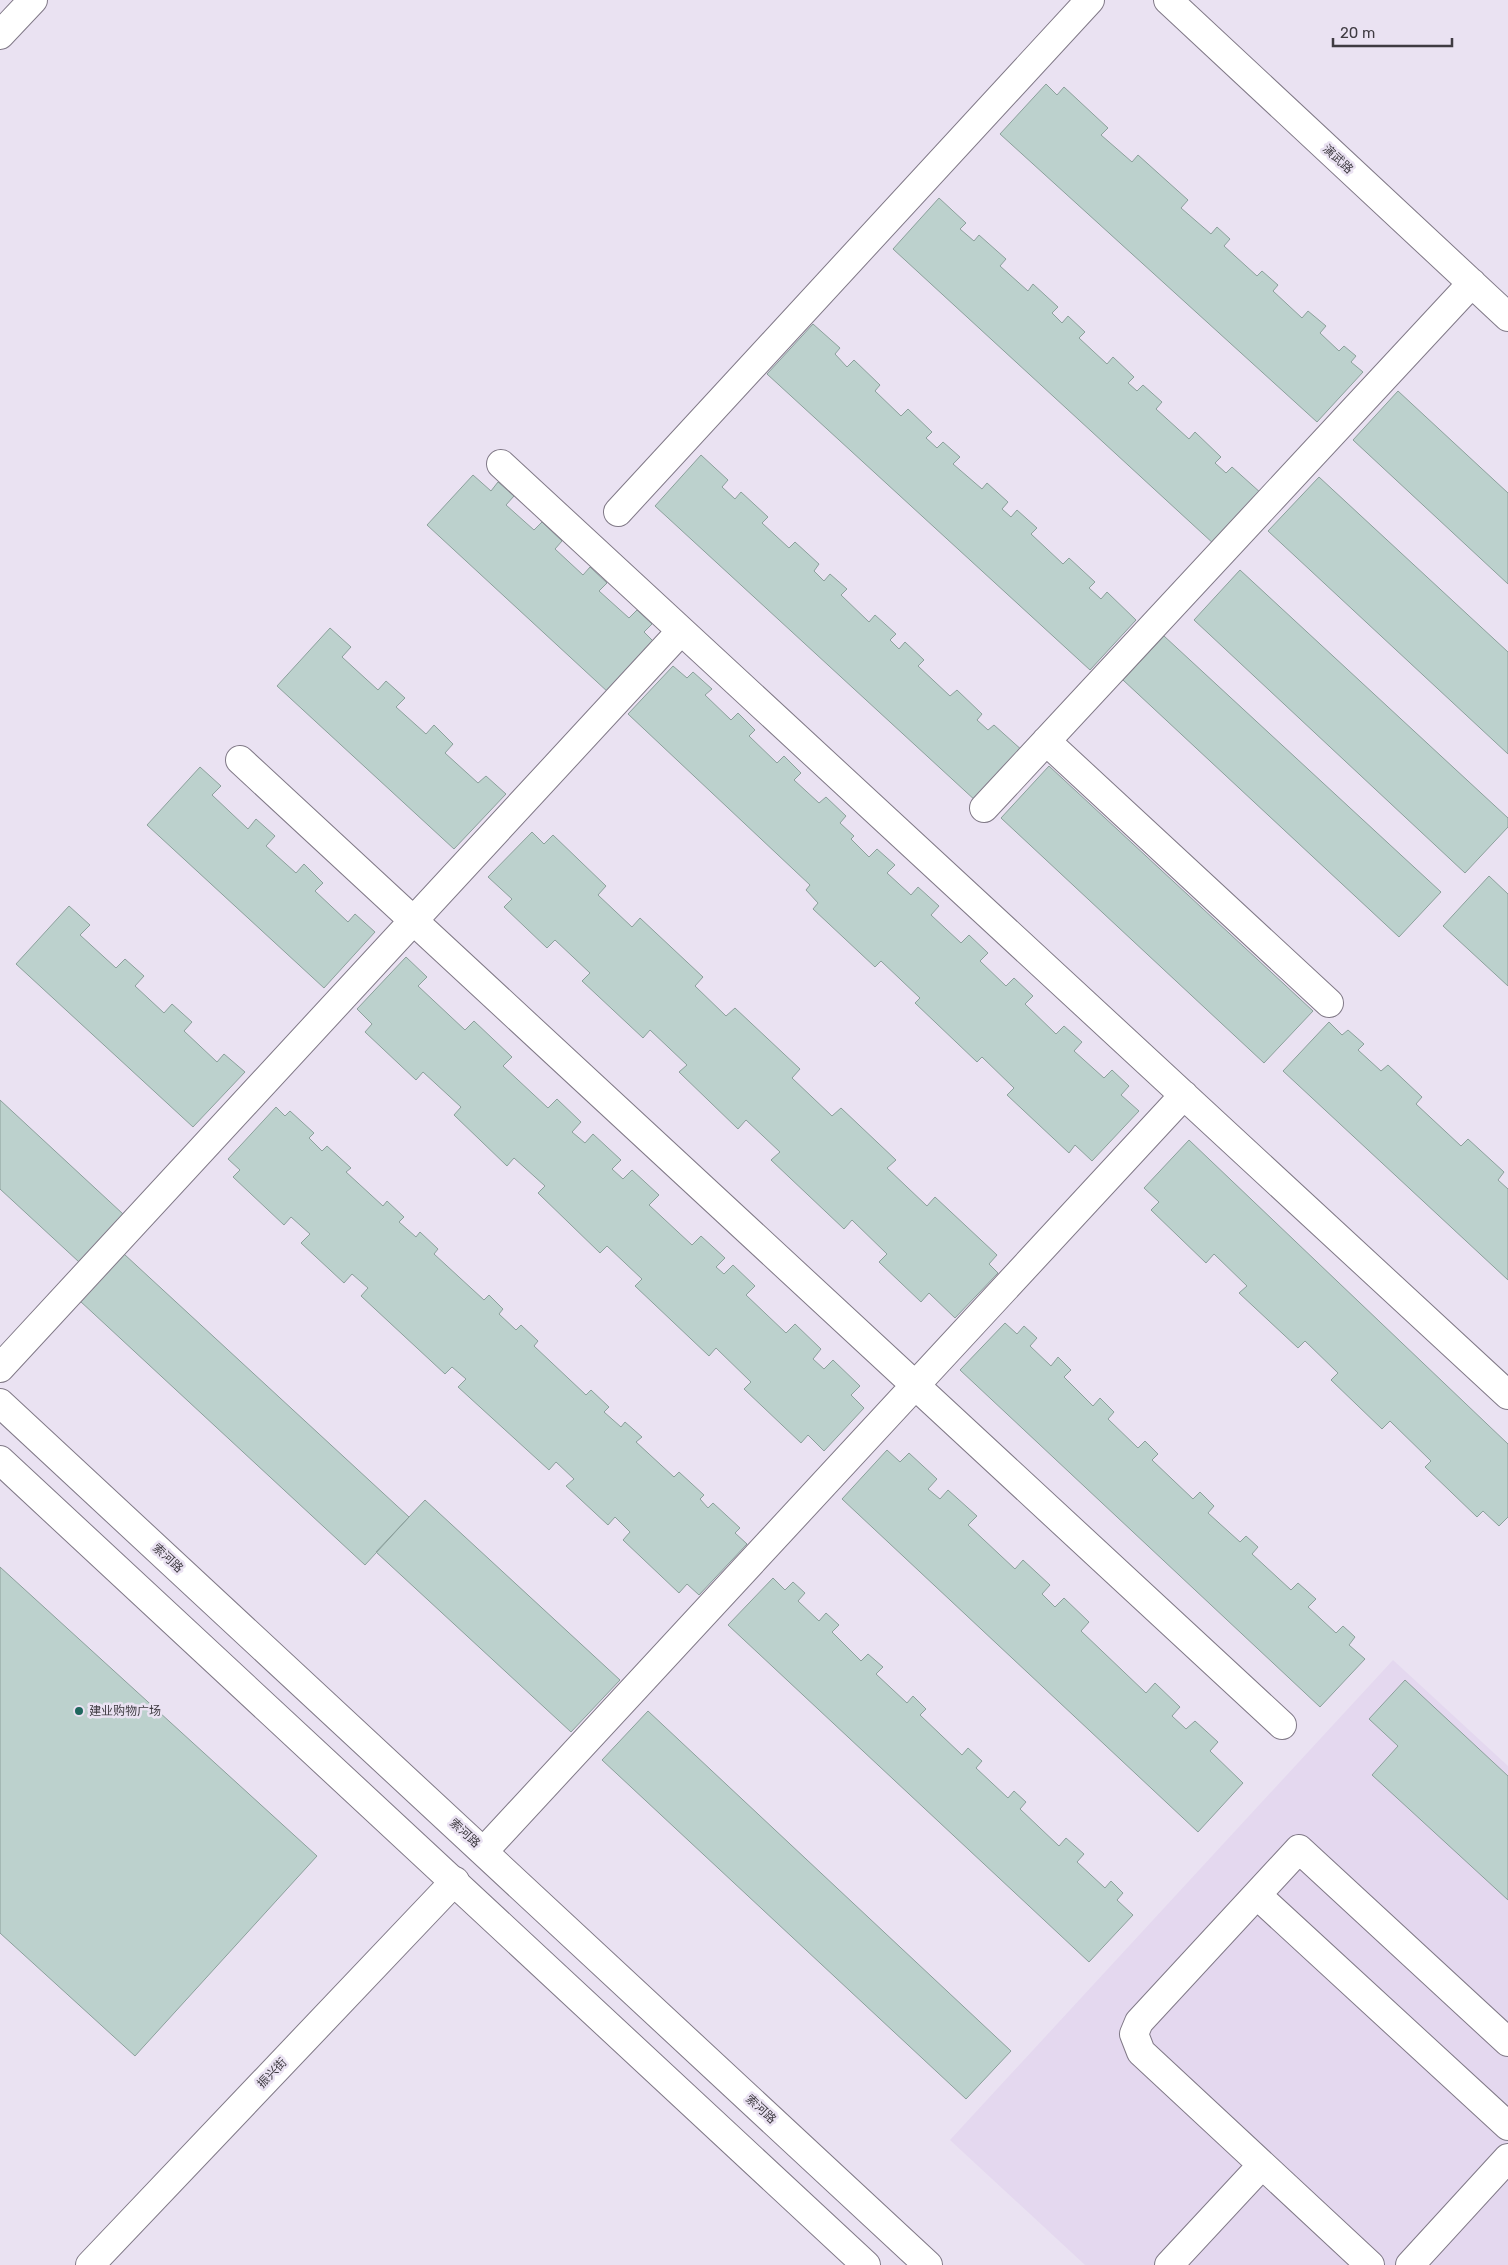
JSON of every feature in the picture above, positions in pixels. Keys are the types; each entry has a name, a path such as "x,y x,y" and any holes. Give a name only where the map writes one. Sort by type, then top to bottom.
{"main road":[{"path":"0,35 33,0"},
{"path":"618,512 1090,0"},
{"name":"演武路","path":"1180,4 1508,317"},
{"path":"984,808 1472,283"},
{"path":"501,464 1508,1395"},
{"path":"0,1368 682,631"},
{"path":"1046,741 1330,1003"},
{"path":"240,760 1282,1724"},
{"path":"484,1851 1184,1095"},
{"name":"索河路","path":"0,1403 928,2265"},
{"path":"0,1460 866,2265"},
{"path":"1370,2265 1141,2052 1134,2034 1139,2022 1299,1849 1508,2042"},
{"name":"振兴街","path":"90,2265 455,1881"},
{"path":"1257,1894 1508,2126"},
{"path":"1410,2265 1508,2158"},
{"path":"1170,2265 1262,2165"}],"shaded area":[{"path":"1393,1660 1508,1766 1508,2265 1085,2265 950,2140"}],"building":[{"path":"1046,84 1057,95 1064,87 1108,128 1101,135 1132,162 1138,155 1188,200 1181,208 1211,234 1217,227 1230,239 1224,246 1257,276 1262,271 1278,285 1273,291 1302,318 1308,311 1326,326 1320,333 1339,351 1344,346 1356,356 1351,362 1363,372 1317,422 1000,134"},
{"path":"939,198 966,223 960,229 974,241 979,235 1006,259 1000,266 1028,291 1033,284 1058,307 1052,313 1062,323 1068,316 1085,332 1079,338 1107,364 1113,357 1134,377 1128,383 1137,391 1143,385 1162,402 1156,409 1189,439 1195,432 1221,457 1215,463 1226,473 1232,467 1262,494 1215,545 893,249"},
{"path":"813,324 840,348 835,354 847,367 854,360 880,385 875,391 901,416 908,409 932,432 926,438 937,448 943,442 960,457 953,464 982,489 987,483 1008,502 1002,509 1011,517 1017,510 1037,528 1031,534 1063,564 1069,558 1095,582 1089,588 1101,599 1107,592 1136,620 1090,670 767,374"},
{"path":"1398,391 1508,493 1508,584 1353,440"},
{"path":"701,455 728,480 722,487 735,499 741,492 768,517 762,523 789,548 795,542 819,564 814,571 824,581 830,574 847,589 841,595 869,622 875,615 896,634 890,640 899,649 905,642 924,660 918,666 950,696 957,690 982,714 977,720 988,730 994,725 1024,752 977,802 655,506"},
{"path":"473,475 491,491 498,482 514,496 506,505 534,530 542,522 562,541 555,549 583,575 590,567 607,583 599,591 629,618 637,610 652,624 644,632 655,643 609,693 427,525"},
{"path":"1319,477 1508,652 1508,754 1268,531"},
{"path":"1240,570 1508,818 1508,827 1465,873 1194,620"},
{"path":"330,628 351,647 342,657 378,690 386,681 405,698 396,707 426,734 434,725 453,744 445,753 478,783 486,776 506,794 454,849 277,686"},
{"path":"1164,636 1441,892 1399,937 1123,680"},
{"path":"673,666 687,678 693,672 712,689 705,695 731,720 738,713 755,730 749,736 777,763 784,756 801,773 794,780 819,803 826,797 846,816 840,823 854,836 851,839 869,857 877,849 895,865 887,873 911,895 918,887 939,906 931,915 961,943 969,935 988,953 980,961 1006,986 1014,978 1033,996 1025,1004 1056,1034 1064,1026 1082,1042 1074,1051 1104,1078 1112,1070 1129,1086 1121,1095 1139,1111 1092,1161 1075,1145 1069,1153 1007,1095 1014,1088 982,1057 977,1062 915,1003 920,998 881,961 875,967 813,909 818,903 806,890 810,885 628,714"},
{"path":"1049,766 1313,1011 1264,1063 1001,818"},
{"path":"200,767 221,786 212,795 248,829 256,819 275,836 266,846 296,873 304,864 323,883 315,891 348,922 355,914 375,932 324,988 147,825"},
{"path":"532,832 544,844 553,835 606,886 598,895 632,927 640,918 703,977 695,986 726,1016 735,1008 800,1069 792,1078 832,1116 841,1108 896,1160 887,1168 927,1206 935,1197 997,1255 989,1264 998,1273 955,1318 929,1293 921,1302 879,1262 887,1254 852,1220 844,1229 771,1160 780,1152 746,1120 738,1129 679,1072 687,1065 650,1030 643,1038 582,981 590,973 555,940 547,948 504,907 512,899 488,877"},
{"path":"1489,876 1508,894 1508,986 1443,926"},
{"path":"69,906 90,925 80,935 116,968 125,959 144,976 135,986 164,1013 172,1004 192,1022 184,1031 217,1062 224,1054 245,1072 193,1127 16,964"},
{"path":"406,957 427,977 418,986 465,1030 474,1021 512,1057 503,1066 548,1108 557,1099 581,1122 572,1132 585,1143 593,1134 621,1160 612,1169 623,1179 632,1170 659,1195 649,1205 692,1245 701,1236 725,1258 716,1267 724,1274 733,1265 755,1286 746,1295 786,1333 795,1324 821,1349 813,1359 824,1369 833,1360 860,1386 851,1395 864,1408 824,1451 808,1435 801,1443 744,1389 751,1382 716,1348 709,1356 635,1286 642,1279 607,1246 600,1253 538,1193 545,1186 514,1158 507,1166 454,1115 461,1107 423,1072 416,1080 365,1032 372,1024 357,1009"},
{"path":"1329,1022 1342,1035 1348,1030 1364,1044 1358,1050 1381,1071 1388,1065 1422,1097 1416,1104 1461,1146 1468,1139 1504,1172 1498,1180 1508,1189 1508,1280 1283,1071"},
{"path":"0,1100 123,1214 79,1262 0,1189"},
{"path":"276,1107 285,1116 290,1111 314,1133 309,1138 322,1151 327,1146 351,1168 346,1172 383,1206 387,1201 404,1217 399,1222 416,1237 420,1232 438,1249 434,1254 484,1300 489,1295 503,1309 499,1314 516,1330 521,1325 538,1341 534,1346 586,1395 591,1390 609,1407 604,1412 621,1427 625,1422 642,1437 636,1442 674,1477 679,1472 704,1495 700,1499 708,1508 713,1503 740,1528 735,1533 747,1544 699,1595 687,1584 679,1593 623,1540 630,1532 615,1517 608,1525 566,1486 574,1479 556,1462 549,1470 458,1387 466,1379 452,1367 445,1374 361,1296 368,1288 352,1274 344,1283 301,1243 310,1234 291,1217 284,1225 233,1177 240,1170 228,1159"},
{"path":"1189,1140 1508,1444 1508,1517 1499,1526 1483,1511 1477,1517 1425,1467 1431,1461 1390,1421 1382,1429 1331,1380 1338,1373 1305,1341 1298,1348 1239,1293 1247,1286 1214,1254 1206,1263 1151,1210 1159,1202 1144,1188"},
{"path":"124,1254 409,1517 365,1565 80,1301"},
{"path":"1005,1323 1017,1334 1024,1326 1037,1338 1030,1346 1051,1366 1058,1357 1071,1370 1064,1377 1093,1406 1100,1398 1114,1412 1108,1419 1138,1448 1145,1441 1158,1454 1152,1460 1193,1499 1200,1492 1214,1506 1208,1513 1240,1542 1246,1536 1258,1547 1252,1554 1291,1590 1298,1583 1316,1599 1308,1607 1336,1633 1343,1626 1355,1637 1349,1645 1365,1659 1320,1707 960,1370"},
{"path":"887,1450 900,1462 909,1453 937,1479 928,1489 940,1499 948,1490 977,1516 968,1525 1015,1569 1023,1560 1050,1585 1042,1594 1055,1607 1064,1598 1089,1622 1081,1631 1146,1693 1155,1683 1180,1707 1172,1716 1186,1729 1195,1721 1218,1742 1210,1751 1243,1783 1198,1832 842,1499"},
{"path":"425,1500 620,1680 571,1732 376,1552"},
{"name":"建业购物广场","path":"0,1567 317,1856 135,2056 0,1933"},
{"path":"773,1578 785,1590 793,1582 805,1593 798,1601 819,1621 826,1613 839,1625 832,1632 861,1661 868,1654 883,1667 876,1674 907,1703 913,1696 926,1709 920,1715 962,1755 968,1748 982,1761 976,1768 1008,1798 1014,1791 1026,1802 1020,1809 1059,1846 1066,1838 1084,1854 1077,1862 1105,1888 1111,1881 1123,1893 1117,1900 1133,1915 1089,1962 728,1625"},
{"path":"1405,1680 1508,1776 1508,1900 1372,1775 1398,1746 1369,1719"},
{"path":"648,1711 1011,2051 966,2099 602,1760"}],"place":[{"name":"建业购物广场","path":"79,1711"}]}
